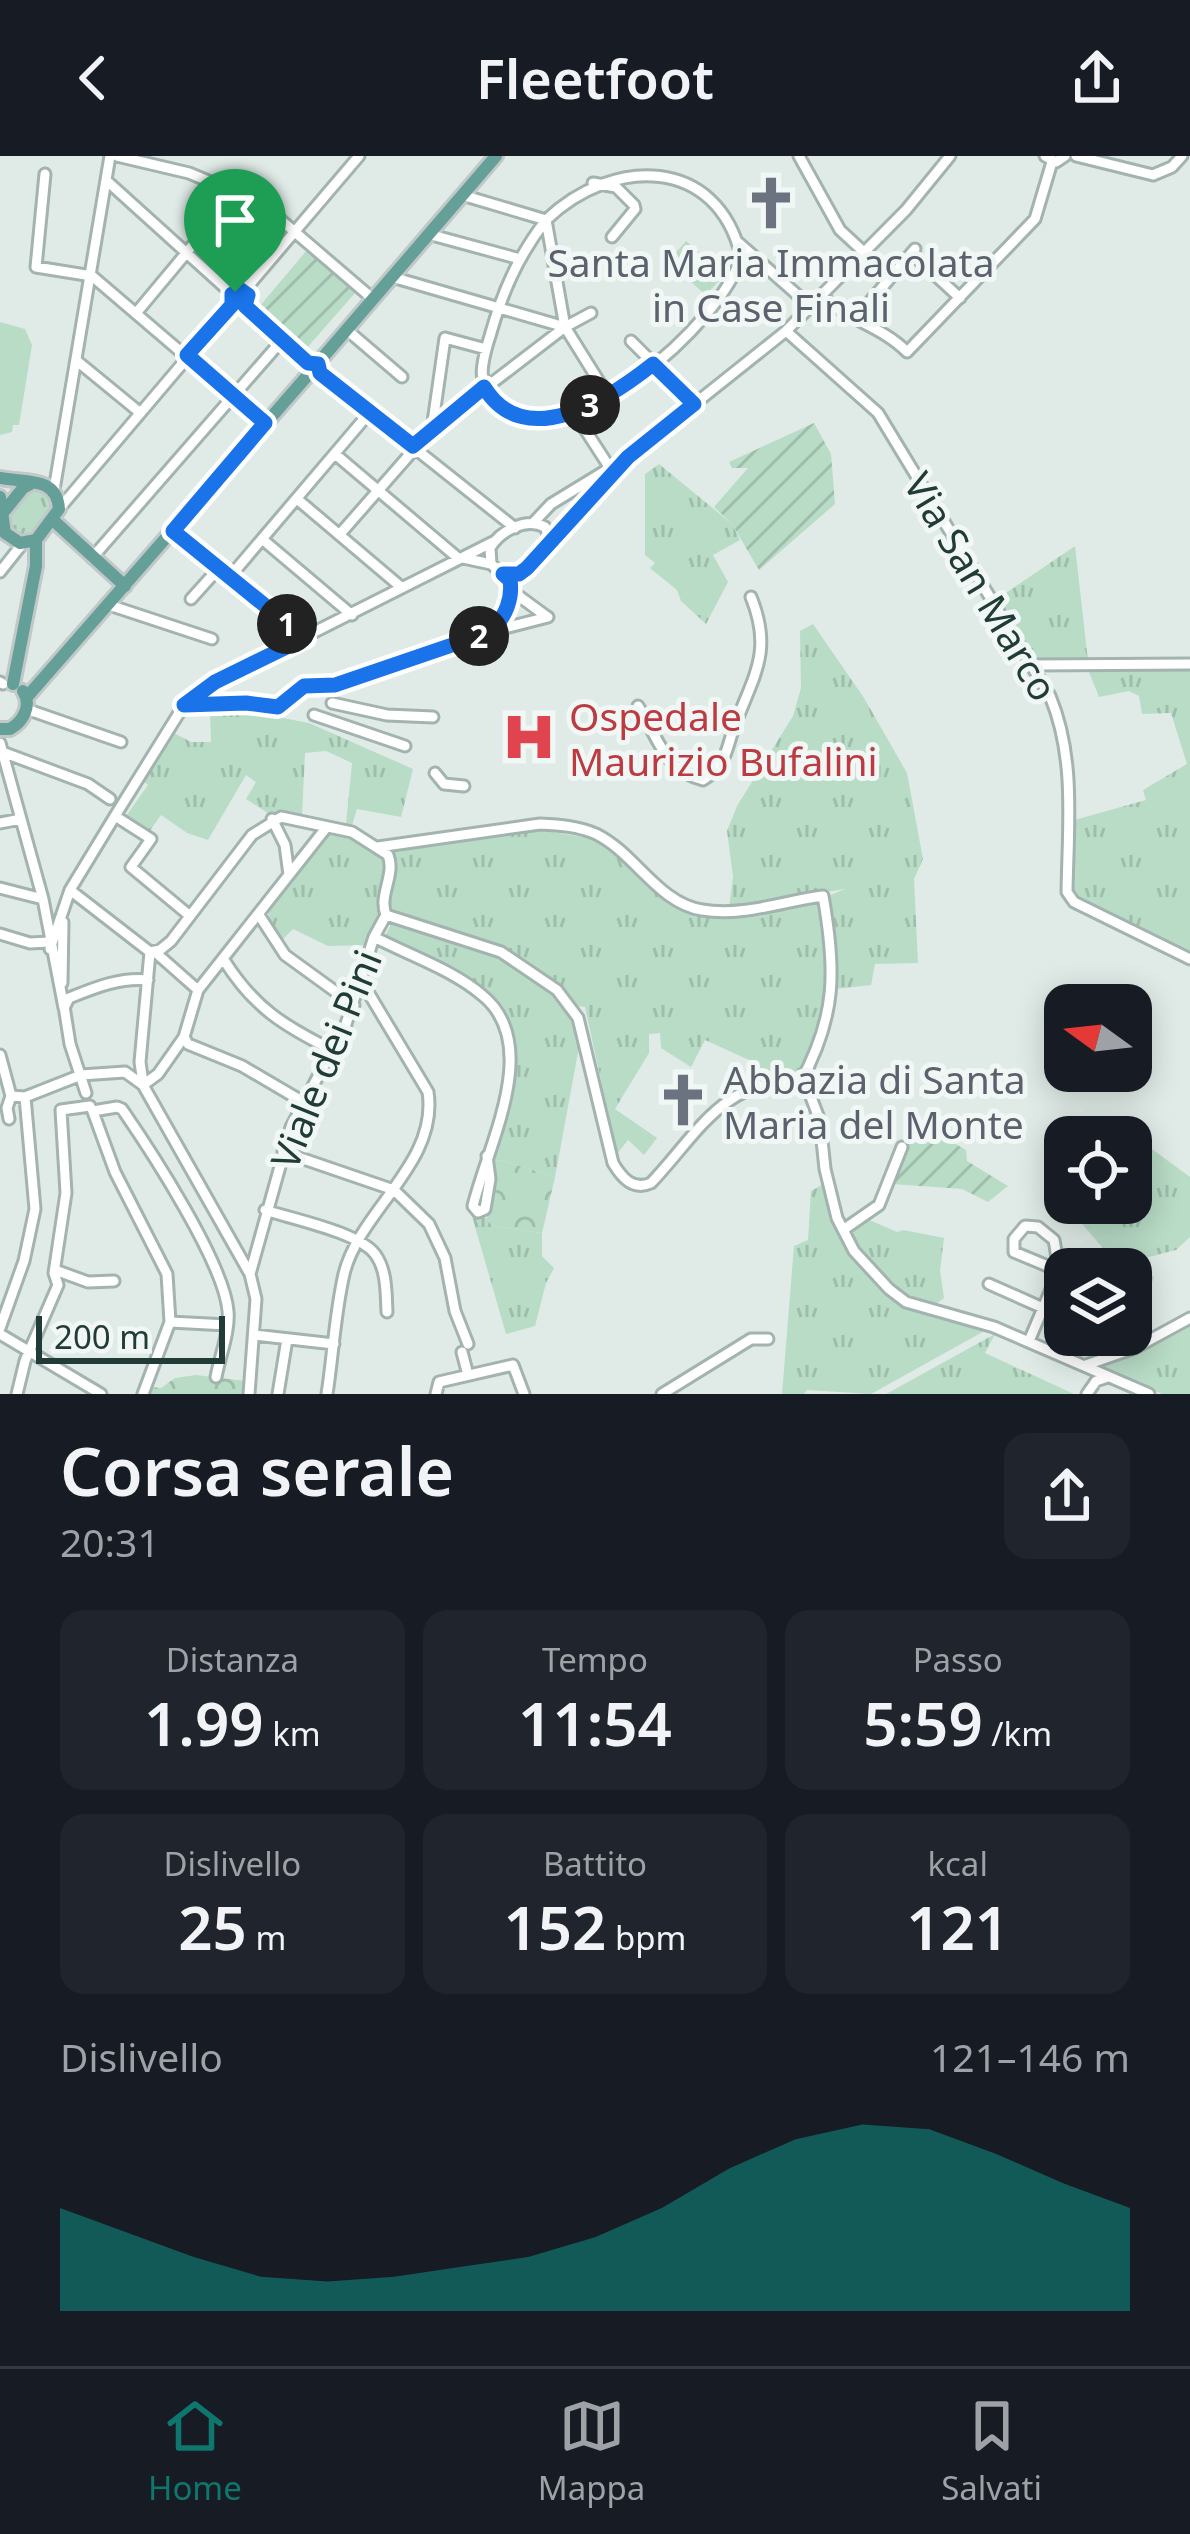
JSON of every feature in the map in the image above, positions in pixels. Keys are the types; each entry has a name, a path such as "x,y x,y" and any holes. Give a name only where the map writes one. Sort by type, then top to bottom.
{"main road":[{"path":"0,729 17,725 26,703 489,159"},
{"path":"0,478 50,496 92,558 124,586"},
{"path":"2,515 23,488 50,496"},
{"path":"23,541 50,496"},
{"path":"0,497 2,528 23,541 36,566 4,684 22,688 26,703"}],"street":[{"path":"50,496 114,156 189,172 238,191 294,230 373,298"},
{"path":"50,496 73,488 358,156"},
{"path":"800,156 840,230 865,253"},
{"path":"52,942 70,890 184,705 215,682 534,522 551,505 628,457 787,331 865,253 950,156"},
{"path":"822,296 907,352 1035,219 1049,159 1064,156"},
{"path":"1076,156 1153,176 1182,156"},
{"path":"738,242 738,266 718,302 653,364 608,396 538,420 520,418 500,406 483,387 486,349 498,307 520,259 546,220 575,190 633,166 677,168 710,188 738,242 811,307"},
{"path":"45,173 36,267 92,277 265,423"},
{"path":"107,181 313,369 515,528"},
{"path":"593,183 616,187 634,205 612,237"},
{"path":"137,312 238,191"},
{"path":"462,195 546,220"},
{"path":"546,220 565,327 608,396"},
{"path":"428,234 520,259"},
{"path":"855,319 918,255 959,298"},
{"path":"392,277 565,327"},
{"path":"340,534 432,429 565,327 591,313"},
{"path":"347,330 402,377"},
{"name":"Via San Marco","path":"787,331 878,413 1056,708 1069,766 1067,892 1074,902 1190,959"},
{"path":"432,429 445,338 486,349"},
{"path":"92,558 284,339"},
{"path":"631,341 694,404"},
{"path":"77,361 138,411"},
{"path":"573,411 610,468"},
{"path":"228,578 370,412"},
{"path":"334,454 458,558 491,564"},
{"path":"516,624 507,610 511,584 628,457"},
{"path":"297,499 401,587"},
{"path":"534,522 545,526 549,542"},
{"path":"173,531 305,638"},
{"path":"262,539 352,615"},
{"path":"4,567 23,541"},
{"path":"184,705 278,707 304,686 335,685 548,617 491,564 493,542"},
{"path":"190,599 218,569"},
{"path":"638,706 681,775 703,780 721,769 763,650 761,622 751,597"},
{"path":"109,605 212,639"},
{"path":"493,631 507,610"},
{"path":"1034,665 1190,664"},
{"path":"26,703 121,742"},
{"path":"332,703 387,716 433,716"},
{"path":"314,715 405,746"},
{"path":"2,750 88,784 110,799"},
{"path":"2,750 43,899 70,1044 115,1172 167,1274 170,1322 143,1394"},
{"path":"435,773 444,784 464,786"},
{"path":"115,815 151,839 131,867 190,916"},
{"path":"249,1394 256,1299 250,1274 143,1085 140,1062 153,952 171,941 252,835 272,819 287,817 352,832 377,847 391,863 382,905 386,915 501,952 566,998 578,1018 613,1163 636,1186 651,1183 714,1111 736,1093 800,1083"},
{"path":"0,823 21,819"},
{"path":"272,819 285,845 289,875"},
{"path":"377,847 557,825 593,833 626,855 671,897 703,910 755,910 824,896 833,991 820,1045 800,1083"},
{"path":"143,1085 158,1074 184,1037 198,990 326,828"},
{"path":"0,888 43,899"},
{"path":"70,890 198,990"},
{"path":"64,909 64,1008"},
{"path":"259,915 285,955 354,1005"},
{"name":"Viale dei Pini","path":"250,1274 283,1151 334,1051 386,915"},
{"path":"0,934 63,947"},
{"path":"374,937 481,993 503,1016 513,1059 473,1206 478,1212 485,1209 489,1196 487,1156"},
{"path":"224,960 256,1003 274,1018 334,1051"},
{"path":"64,1008 69,998 80,994 126,979 148,980"},
{"path":"327,1394 344,1274 424,1133 430,1106 428,1092 362,982"},
{"path":"62,985 80,994"},
{"path":"184,1037 193,1047 242,1066 304,1103"},
{"path":"0,1055 11,1096 5,1123 25,1121"},
{"path":"11,1096 25,1097 81,1075 125,1072 140,1062"},
{"path":"125,1072 143,1085"},
{"path":"800,1083 815,1102 825,1169 843,1231 854,1251 906,1302 1029,1341 1149,1394"},
{"path":"25,1097 34,1209 24,1261 0,1331 66,1365 101,1394"},
{"path":"16,1394 58,1285 55,1270 66,1192 61,1111 90,1103 122,1109 156,1160 222,1286 228,1312 216,1376"},
{"path":"843,1231 879,1205 902,1147"},
{"path":"283,1151 394,1190 429,1224 445,1258 468,1375"},
{"path":"265,1210 359,1241 375,1255 385,1279 387,1312"},
{"path":"1024,1226 1038,1227 1054,1240 1057,1270 1014,1252 1014,1239 1024,1226"},
{"path":"55,1270 88,1282 114,1281"},
{"path":"988,1284 1043,1308 1029,1341"},
{"path":"1086,1365 1136,1348 1190,1318"},
{"path":"170,1322 227,1325"},
{"path":"254,1335 334,1344"},
{"path":"278,1394 287,1339"},
{"path":"662,1394 751,1339 768,1339"},
{"path":"436,1394 439,1382 513,1365 524,1394"},
{"path":"1087,1394 1096,1381 1105,1378"}],"green space":[{"path":"686,241 725,274 706,295 668,262"},
{"path":"307,250 355,293 306,349 259,307"},
{"path":"0,322 25,329 32,345 19,425 0,435"},
{"path":"814,423 831,454 835,504 759,570 732,524 714,507 748,468 732,468 729,462"},
{"path":"659,464 732,524 740,540 713,555 728,582 706,624 650,568 655,563 645,555 645,474"},
{"path":"28,486 50,490 55,508 33,537 13,537 6,514"},
{"path":"1075,546 1088,661 1190,661 1190,954 1077,900 1071,890 1071,821 1146,800 1143,790 1187,764 1171,713 1142,714 1139,696 1129,691 1099,697 1087,667 1035,661 997,599"},
{"path":"813,624 864,698 907,773 923,859 914,879 918,963 875,964 871,985 836,989 836,941 828,896 845,889 729,908 733,877 727,831 737,806 793,716 801,688 800,631"},
{"path":"210,708 283,711 283,718 309,723 413,769 401,817 357,809 352,825 346,824 352,763 326,751 305,753 302,816 280,811 271,815 246,799 256,782 246,775 208,840 187,833 161,815 149,832 126,816 148,785 143,781 172,732 191,742 211,742"},
{"path":"541,830 595,839 698,912 817,900 829,992 817,1042 794,1078 751,1085 760,1065 705,1040 691,1067 661,1048 660,1033 649,1034 649,1053 615,1109 657,1138 644,1155 628,1140 617,1154 585,1007 576,1006 571,1012 579,1047 555,1177 500,1160 493,1163 516,1062 513,1037 489,999 450,972 384,939 395,915 388,908 369,945 328,946 293,929 281,941 272,929 268,912 327,834 339,833 384,848"},
{"path":"916,1121 966,1150 967,1161 1008,1186 988,1202 962,1189 892,1184"},
{"path":"1152,1149 1190,1177 1190,1237 1176,1250 1152,1256 1152,1248 1102,1248 1083,1225 1152,1224"},
{"path":"500,1160 555,1177 542,1233 492,1226 487,1218 493,1163"},
{"path":"824,1184 841,1231 887,1292 988,1329 871,1394 807,1390 782,1394 794,1246 808,1240 811,1191"},
{"path":"472,1216 487,1218 492,1226 542,1233 542,1256 554,1268 535,1326 506,1334"},
{"path":"867,1219 897,1232 944,1238 940,1271 944,1298 936,1304 909,1296 875,1269 850,1233"},
{"path":"1190,1320 1190,1394 1162,1394 1094,1366 1115,1356 1152,1356 1152,1338"},
{"path":"995,1334 985,1353 1074,1394 886,1394"},
{"path":"196,1375 246,1381 244,1394 149,1394 153,1387 161,1388 175,1378"}],"place":[{"name":"Santa Maria Immacolata in Case Finali","path":"771,203"},
{"name":"Ospedale Maurizio Bufalini","path":"529,737"},
{"name":"Abbazia di Santa Maria del Monte","path":"683,1100"}],"route":[{"path":"235,292 246,293 245,306 413,446 484,387 505,410 538,420 591,405 653,364 694,404 628,457 527,568 511,576 503,574 510,580 511,594 493,631 335,685 304,686 278,707 184,705 215,682 305,638 173,531 265,423 187,355 232,305 235,292"}]}
